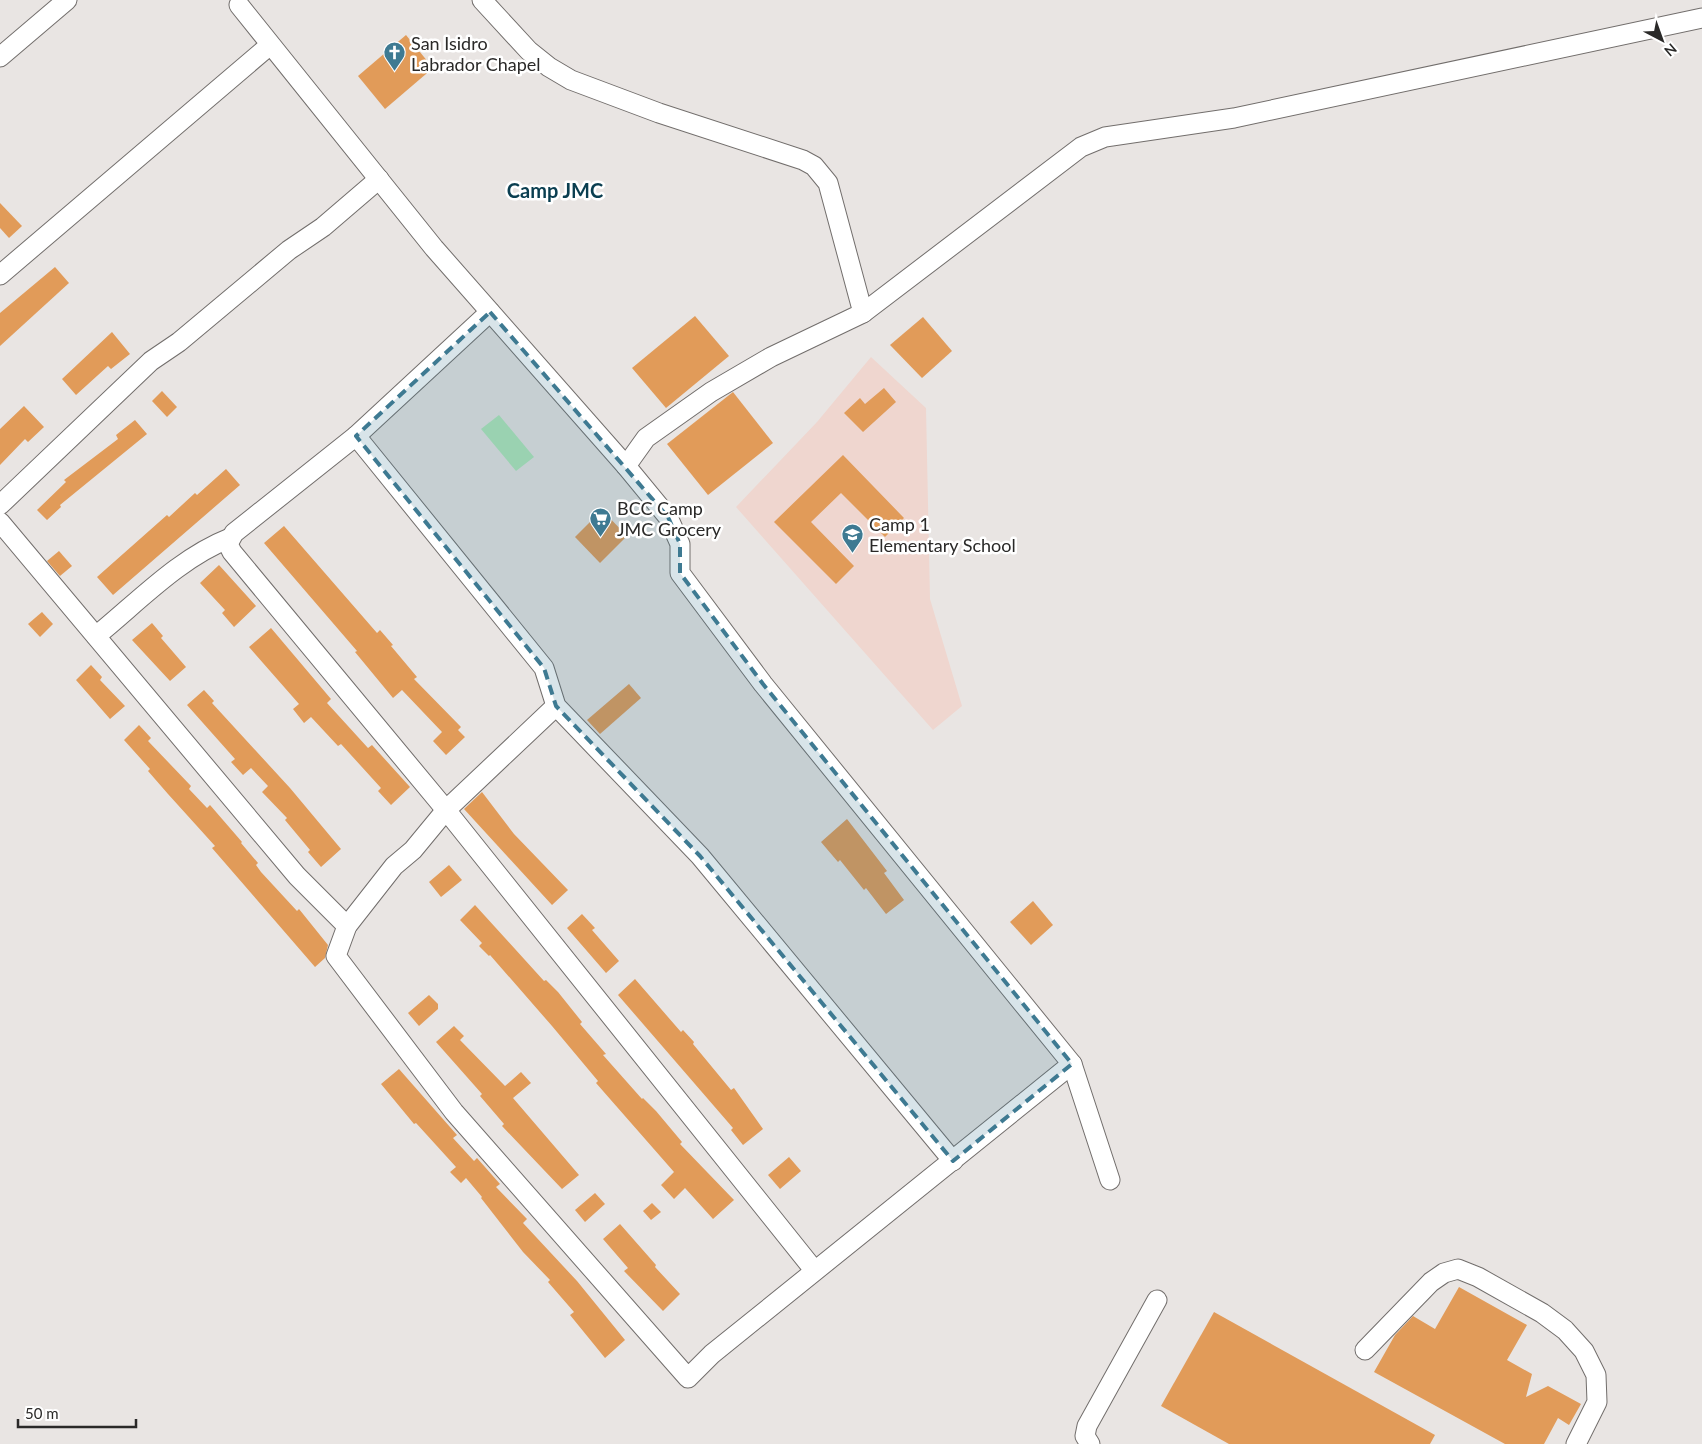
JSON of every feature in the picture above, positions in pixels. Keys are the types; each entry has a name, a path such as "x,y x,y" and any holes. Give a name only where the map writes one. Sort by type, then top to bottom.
{"street":[{"path":"0,57 67,0"},
{"path":"482,0 528,51 549,68 571,80 659,113 803,160 814,166 828,183 863,313"},
{"path":"240,2 270,45 379,179 490,312 626,466 668,517 680,544 680,573 769,692 1072,1064 1110,1180"},
{"path":"626,466 646,438 711,392 771,357 863,313 1081,147 1105,137 1234,118 1702,18"},
{"path":"0,275 270,45"},
{"path":"0,505 151,361 179,342 289,250 323,227 379,179"},
{"path":"96,636 186,562 214,544 230,538 356,436 490,312"},
{"path":"356,436 544,668 556,706 700,856 953,1160"},
{"path":"0,522 297,876 347,926"},
{"path":"230,538 228,544 232,552 446,810 814,1270"},
{"path":"556,706 446,810 413,850 394,866 347,926 336,956 454,1112 688,1378 712,1354 814,1270 1072,1064"},
{"path":"1365,1350 1431,1282 1444,1273 1458,1269 1478,1277 1542,1313 1564,1330 1584,1351 1596,1375 1597,1402 1576,1444"},
{"path":"1090,1444 1086,1436 1087,1426 1157,1300"}],"highlighted area":[{"path":"490,312 668,517 680,544 680,573 763,684 1072,1064 953,1161 700,856 556,706 544,668 356,436"}],"shaded area":[{"name":"Camp 1 Elementary School","path":"871,357 926,408 930,599 962,706 933,730 736,507 817,422"}],"green space":[{"path":"499,415 534,457 516,471 481,429"}],"building":[{"name":"San Isidro Labrador Chapel","path":"406,35 433,68 385,109 358,76"},
{"path":"0,203 22,226 9,238 0,228"},
{"path":"55,267 69,283 0,346 0,313"},
{"path":"695,316 729,356 666,408 632,368"},
{"path":"923,317 952,351 922,378 890,345"},
{"path":"112,332 130,354 111,369 108,366 76,395 62,379"},
{"path":"884,388 896,402 863,432 844,413 860,398 865,404"},
{"path":"162,391 177,407 167,417 152,401"},
{"path":"733,392 773,443 708,495 667,444"},
{"path":"24,406 44,427 28,442 25,439 0,465 0,429"},
{"path":"135,420 147,434 60,505 61,507 47,520 37,510 66,482 64,480 118,439 116,435"},
{"path":"843,455 904,518 885,537 841,493 811,522 854,566 836,584 774,522"},
{"path":"226,469 240,485 113,595 97,577 167,515 169,517 195,493 197,495"},
{"name":"BCC Camp JMC Grocery","path":"602,510 627,536 600,563 575,537"},
{"path":"284,526 377,633 380,630 393,645 391,646 417,677 414,679 461,727 458,730 465,737 446,755 433,741 442,732 402,690 393,698 355,652 357,651 264,543"},
{"path":"59,551 72,566 60,576 47,561"},
{"path":"219,565 256,606 234,627 222,613 225,610 200,583"},
{"path":"42,612 53,624 40,637 28,624"},
{"path":"152,623 163,636 161,638 186,667 170,681 132,640"},
{"path":"271,628 331,699 327,703 368,748 372,745 410,787 391,805 378,791 381,788 341,744 338,746 311,717 304,723 293,709 299,704 249,647"},
{"path":"91,665 102,677 100,680 125,706 110,719 76,680"},
{"path":"629,684 641,698 600,734 587,720"},
{"path":"204,690 214,701 212,703 290,788 341,849 321,867 308,852 310,850 285,820 287,818 262,792 268,786 251,768 243,775 231,762 235,759 187,705"},
{"path":"139,725 151,738 148,741 191,786 189,789 207,808 210,805 258,863 256,865 261,872 297,911 299,909 328,945 325,958 315,967 212,848 215,846 148,771 150,769 124,740"},
{"path":"482,792 514,834 568,890 552,905 464,809"},
{"path":"847,819 887,871 884,873 904,900 886,914 866,888 864,890 840,860 838,862 821,842"},
{"path":"449,865 462,880 441,897 429,882"},
{"path":"1033,901 1053,925 1031,945 1010,922"},
{"path":"475,905 544,981 546,980 558,992 582,1022 580,1024 606,1054 603,1055 642,1099 656,1111 682,1142 680,1144 734,1200 713,1219 685,1188 674,1199 661,1185 674,1172 596,1083 598,1081 552,1026 490,955 479,946 482,943 460,920"},
{"path":"582,914 595,928 592,930 619,961 606,973 567,928"},
{"path":"635,979 681,1032 683,1030 694,1042 693,1044 731,1090 734,1088 763,1129 743,1145 731,1130 733,1128 618,995"},
{"path":"429,995 438,1004 438,1009 419,1026 408,1013"},
{"path":"454,1026 464,1036 460,1040 505,1086 521,1072 531,1083 513,1098 579,1175 562,1189 502,1126 504,1124 480,1096 482,1094 436,1042"},
{"path":"399,1069 457,1135 453,1138 474,1161 477,1158 500,1184 496,1187 527,1219 523,1223 577,1281 625,1340 605,1358 570,1315 574,1312 548,1282 550,1280 523,1252 466,1178 461,1183 450,1172 456,1167 416,1123 414,1124 381,1084"},
{"path":"789,1157 801,1171 780,1189 768,1175"},
{"path":"595,1193 605,1204 585,1222 575,1210"},
{"path":"652,1203 661,1212 651,1220 643,1211"},
{"path":"620,1224 680,1294 663,1311 624,1271 628,1268 603,1239"},
{"path":"1459,1287 1527,1325 1507,1360 1532,1374 1526,1397 1548,1386 1581,1404 1569,1425 1558,1418 1544,1444 1505,1444 1374,1372 1395,1335 1413,1316 1435,1329"},
{"path":"1214,1312 1435,1435 1430,1444 1229,1444 1161,1406"}],"place":[{"name":"San Isidro Labrador Chapel","path":"395,72"},
{"name":"BCC Camp JMC Grocery","path":"601,537"},
{"name":"Camp 1 Elementary School","path":"853,553"}],"district":[{"name":"Camp JMC","path":"555,190"}]}
